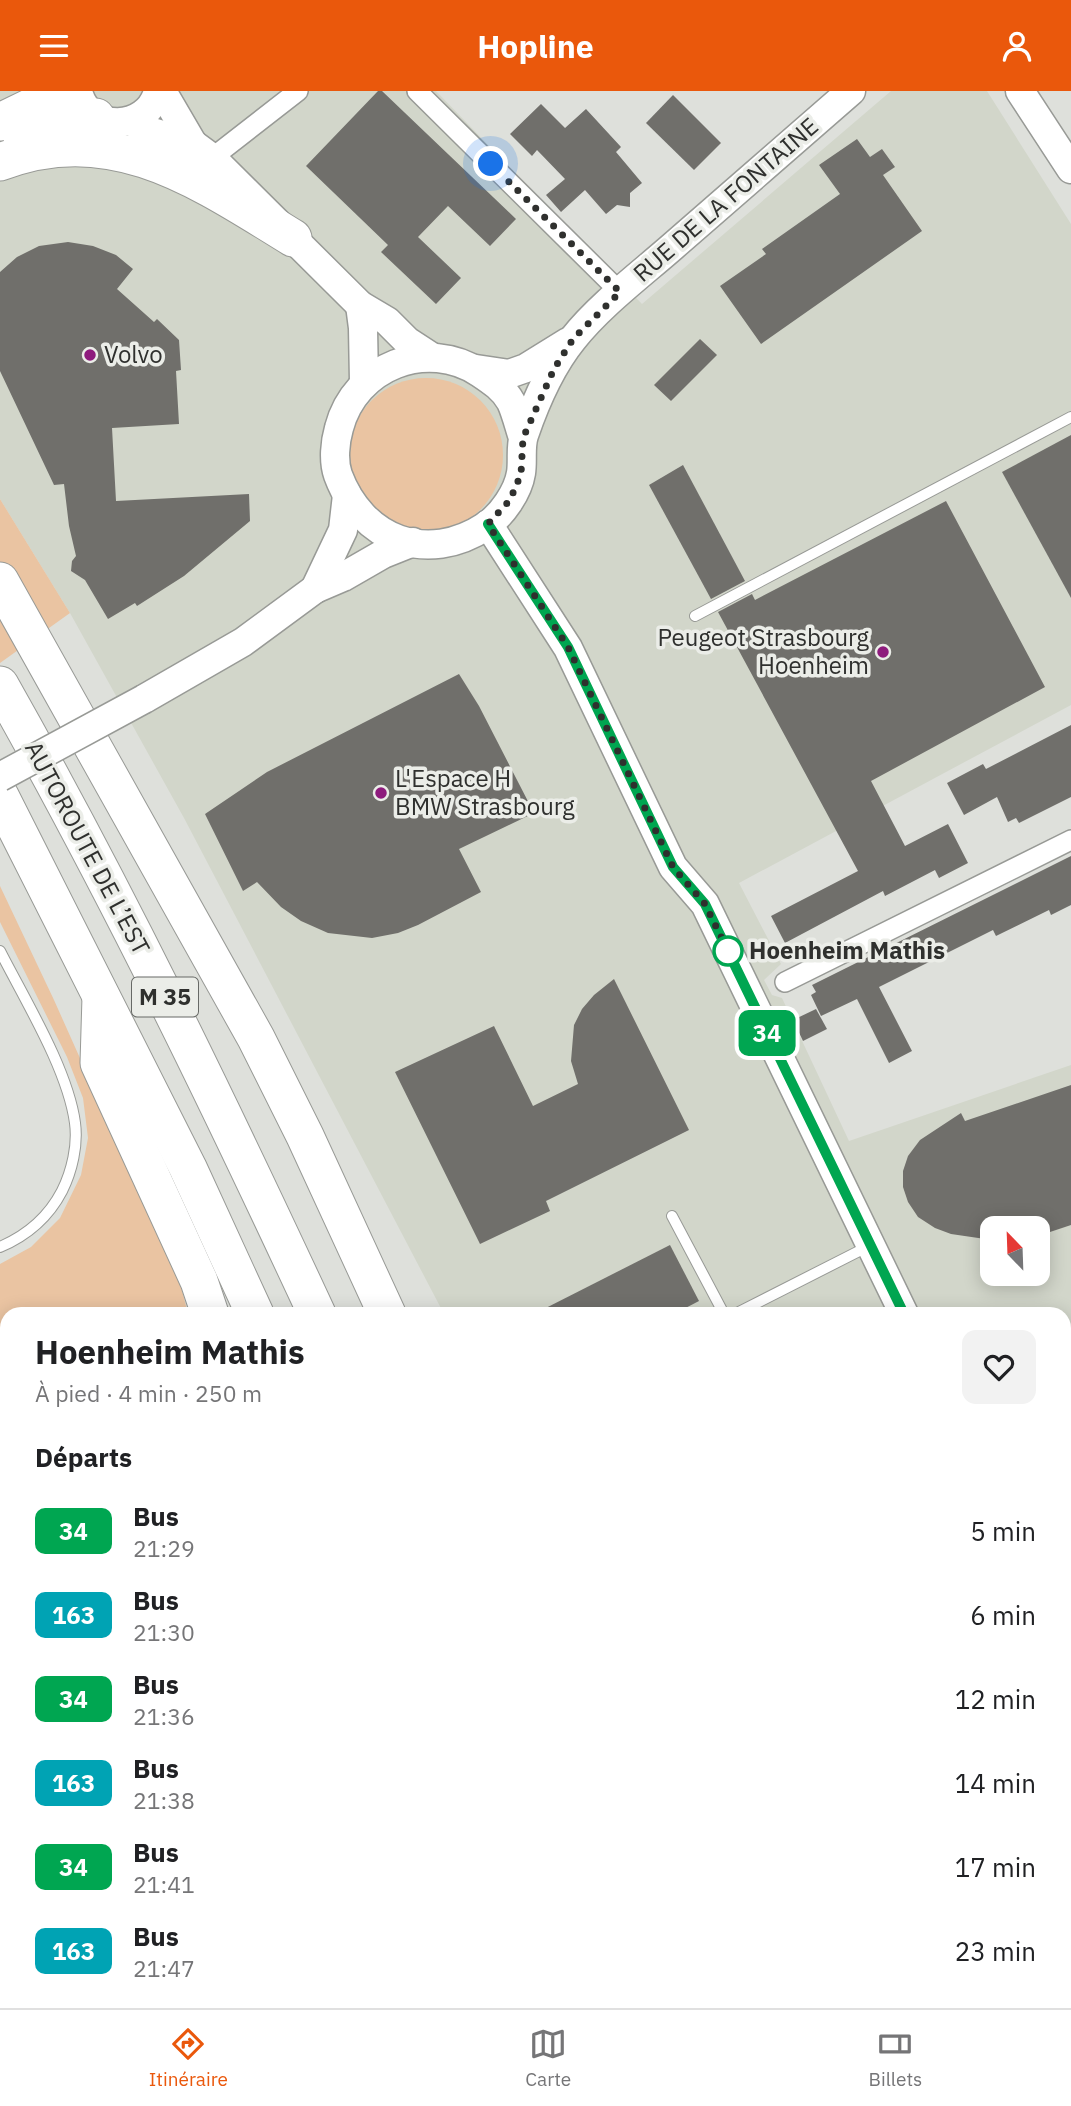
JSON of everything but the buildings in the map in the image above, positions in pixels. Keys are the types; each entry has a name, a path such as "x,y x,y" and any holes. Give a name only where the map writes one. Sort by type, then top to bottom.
{"highway":[{"path":"0,122 64,91"},
{"path":"0,150 27,134 101,110"},
{"path":"0,162 34,151 59,148 125,152 157,163 220,193 293,238"},
{"path":"0,559 28,631"},
{"path":"0,581 256,1038 305,1136 384,1307"},
{"name":"AUTOROUTE DE L’EST","path":"0,685 64,798 151,970 237,1143 314,1307"},
{"name":"M 35","path":"0,796 188,1168 252,1307"},
{"path":"101,993 99,1063 199,1281 208,1307"}],"street":[{"path":"101,110 150,108 160,91 203,151 360,305 387,321 407,341 430,356"},
{"path":"203,151 298,91"},
{"path":"417,91 620,292"},
{"name":"RUE DE LA FONTAINE","path":"523,438 510,401 497,384 465,363 430,356 395,363 364,382 342,413 335,442 337,472 351,503 370,524 396,540 427,545 458,541 488,524 510,500 521,474 523,438 554,369 573,339 620,292 851,91"},
{"path":"1020,91 1071,169"},
{"path":"101,110 203,151"},
{"path":"360,305 364,382"},
{"name":"RUE DE LA FONTAINE","path":"474,369 509,373 526,367 573,339"},
{"name":"RUE DE LA FONTAINE","path":"314,589 343,530 347,495"},
{"path":"488,524 568,647 673,867 705,904 901,1307"},
{"name":"RUE DE LA FONTAINE","path":"0,777 243,642 314,589 413,542"},
{"path":"785,982 1071,840"}],"lane":[{"path":"695,616 1071,417"},
{"path":"0,951 66,1085 76,1124 76,1143 69,1178 55,1205 36,1226 0,1247"},
{"path":"671,1216 720,1307"},
{"path":"748,1307 870,1245"}],"shaded area":[{"path":"0,91 436,91 642,304 891,91 987,91 1071,224 1071,705 739,883 781,964 764,980 772,995 782,998 849,1141 1071,1065 1071,1307 440,1307 184,818 70,613 0,499"},
{"path":"426,378 455,384 480,401 497,426 503,455 497,484 480,509 455,526 426,532 397,526 372,509 355,484 349,455 355,426 372,401 397,384"},
{"path":"0,499 70,613 0,663"},
{"path":"0,886 180,1282 186,1307 0,1307 0,1264 31,1247 60,1218 81,1175 88,1138 83,1098 67,1057 0,922"}],"bus line":[{"name":"34","path":"488,524 568,647 673,867 705,904 901,1307"}],"place":[{"name":"Volvo","path":"90,355"},
{"name":"Peugeot Strasbourg Hoenheim","path":"883,652"},
{"name":"L'Espace H BMW Strasbourg","path":"381,793"},
{"name":"Hoenheim Mathis","path":"728,951"}],"route":[{"path":"491,164 620,292 573,339 554,369 523,438 521,474 510,500 488,524 568,647 673,867 705,904 729,953 728,951"}]}
